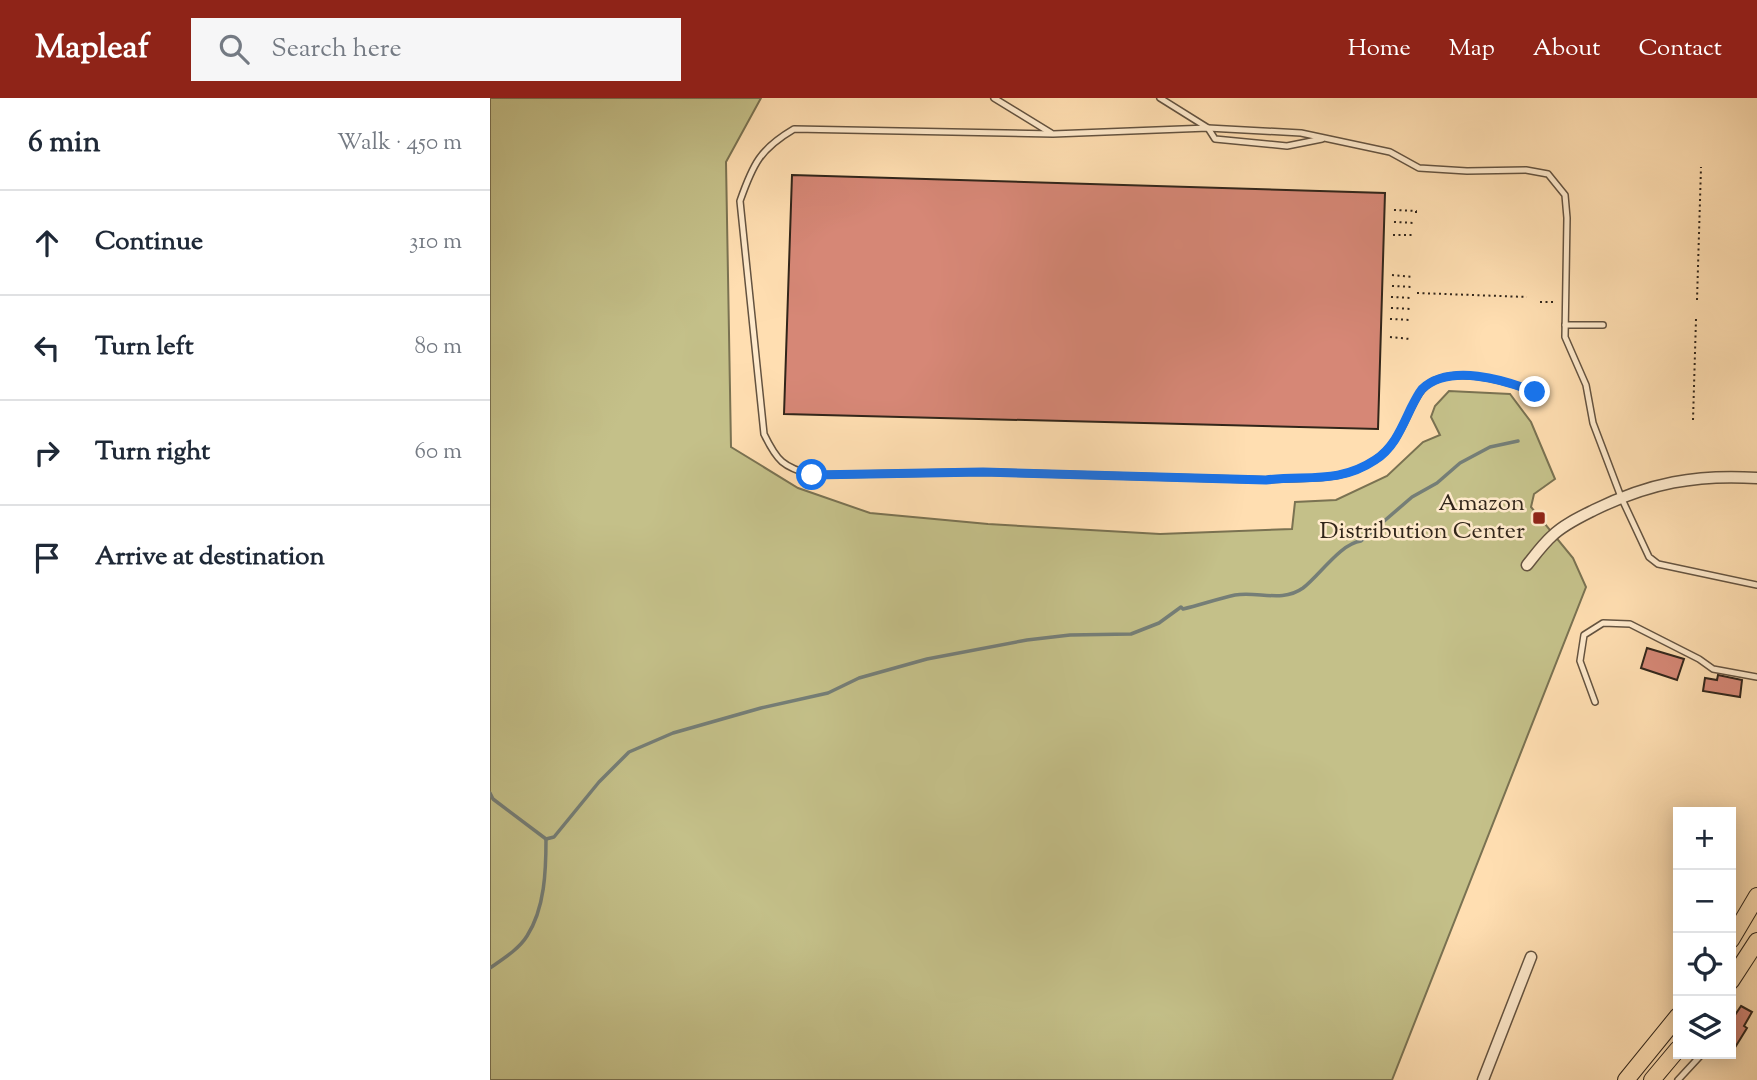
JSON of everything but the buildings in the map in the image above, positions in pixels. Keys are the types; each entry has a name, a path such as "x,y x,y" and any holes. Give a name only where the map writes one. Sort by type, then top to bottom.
{"main road":[{"path":"1735,933 1757,896"},
{"path":"1736,971 1757,941"},
{"path":"1626,1080 1673,1022"},
{"path":"1652,1080 1673,1056"}],"street":[{"path":"1527,565 1553,535 1584,515 1621,497 1662,483 1699,477 1757,478"},
{"path":"1483,1080 1531,957"}],"lane":[{"path":"994,98 1053,134"},
{"path":"1160,98 1208,128 1215,139 1287,146 1326,139"},
{"path":"1535,392 1499,379 1448,376 1433,382 1421,390 1403,427 1378,458 1343,476 1276,479 983,472 812,475 790,469 775,456 764,435 740,201 752,167 775,140 794,129 1053,134 1208,128 1301,133 1390,152 1419,168 1467,171 1526,170 1548,174 1565,195 1565,337 1586,385 1593,423 1621,497 1649,557 1658,564 1757,585"},
{"path":"1565,325 1603,325"},
{"path":"1595,702 1580,661 1584,635 1603,623 1630,624 1699,659 1713,669 1757,677"},
{"path":"1681,1059 1688,1069"},
{"path":"1678,1080 1697,1059"}],"path":[{"path":"1697,300 1702,167"},
{"path":"1394,210 1416,211 1416,214"},
{"path":"1394,222 1415,223"},
{"path":"1393,234 1415,236"},
{"path":"1392,275 1413,276"},
{"path":"1392,286 1413,287"},
{"path":"1417,293 1527,297"},
{"path":"1391,297 1412,298"},
{"path":"1540,302 1556,302"},
{"path":"1391,308 1412,309"},
{"path":"1390,319 1411,320"},
{"path":"1693,420 1696,319"},
{"path":"1390,337 1410,339"},
{"path":"1400,338 1400,343"}],"shaded area":[{"path":"490,98 761,98 726,162 731,447 798,488 870,513 988,524 1160,534 1292,529 1295,502 1336,500 1387,476 1423,442 1440,435 1431,417 1435,406 1449,391 1510,394 1531,422 1555,479 1534,494 1531,507 1573,558 1586,587 1392,1080 490,1080"}],"waterway":[{"path":"546,839 554,837 599,782 629,752 673,733 761,708 828,693 859,678 927,659 1027,640 1070,635 1131,634 1159,623 1181,607 1183,609 1235,595 1278,596 1295,592 1309,583 1346,548 1361,541 1412,497 1437,483 1460,463 1490,447 1518,441"},
{"path":"490,793 493,799 546,839"},
{"path":"490,968 520,945 533,925 543,889 546,839"}],"place":[{"name":"Amazon Distribution Center","path":"1539,518"}],"route":[{"path":"812,475 983,472 1266,480 1343,476 1378,458 1403,427 1421,390 1433,382 1448,376 1476,376 1499,379 1535,392"}]}
